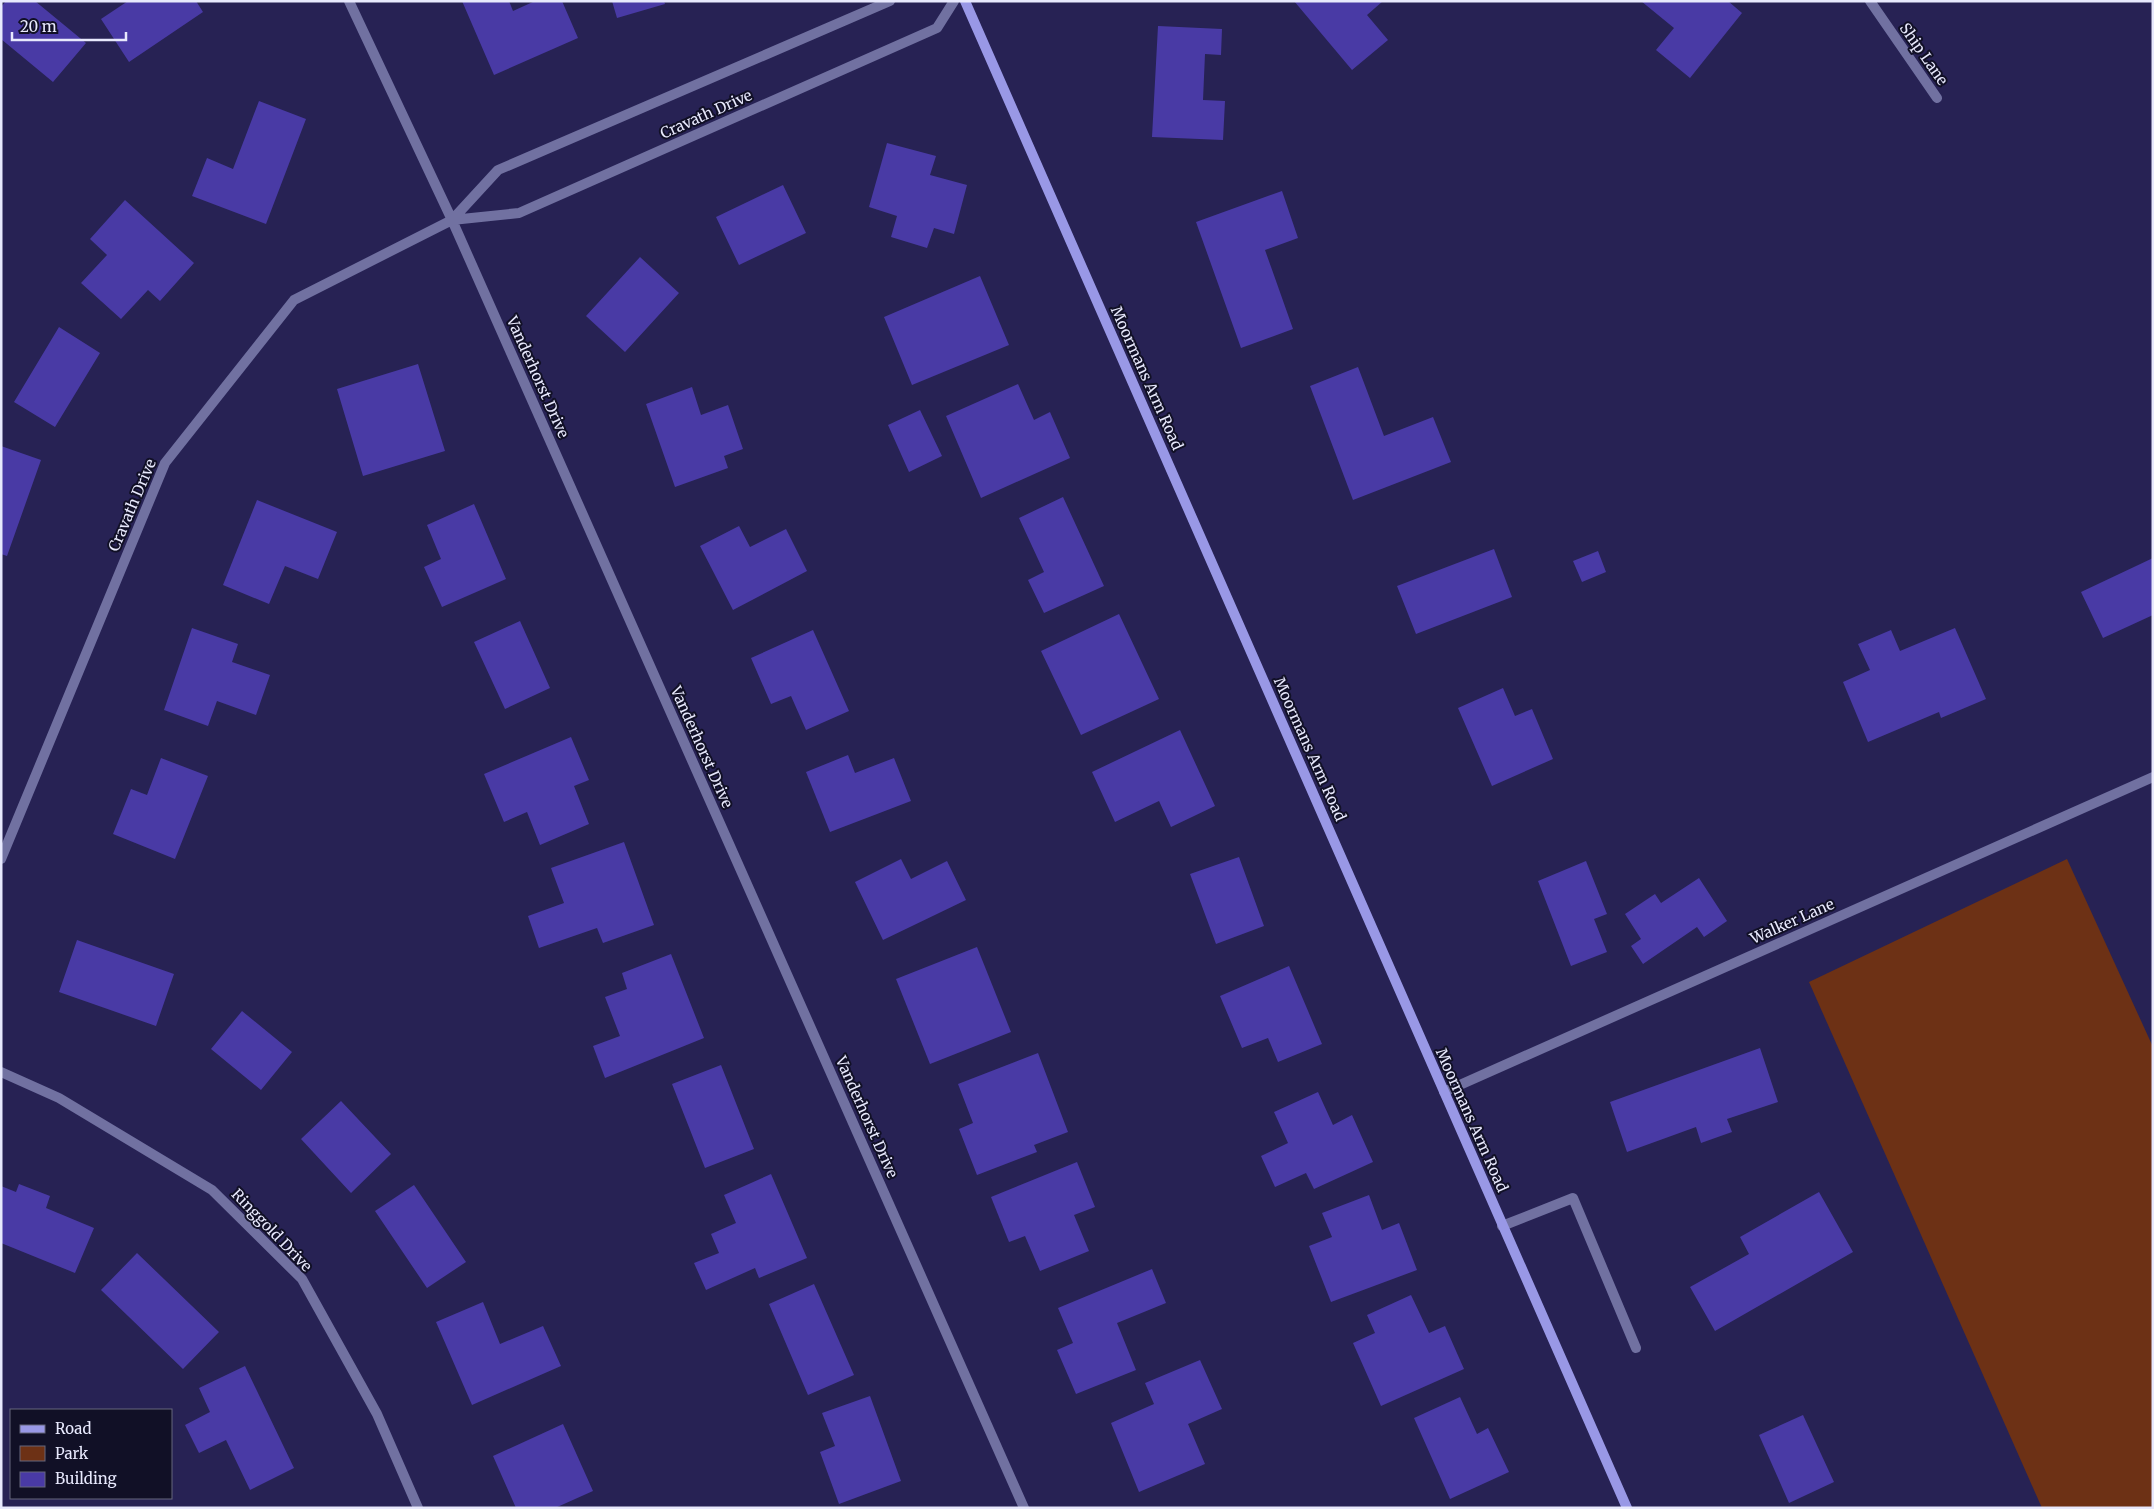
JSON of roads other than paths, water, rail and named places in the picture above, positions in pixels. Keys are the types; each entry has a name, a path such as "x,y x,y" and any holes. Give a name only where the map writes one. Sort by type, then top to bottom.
{"street":[{"name":"Vanderhorst Drive","path":"349,1 452,220 1024,1508"},
{"name":"Cravath Drive","path":"1,859 165,463 294,300 452,220 498,170 890,1"},
{"name":"Cravath Drive","path":"452,220 519,213 937,28 954,1"},
{"name":"Moormans Arm Road","path":"965,1 1627,1508"},
{"name":"Ship Lane","path":"1870,1 1936,98"},
{"name":"Walker Lane","path":"1444,1092 2153,777"},
{"name":"Ringgold Drive","path":"1,1072 59,1098 212,1190 302,1279 377,1414 418,1508"},
{"path":"1502,1226 1573,1198 1636,1348"}]}
